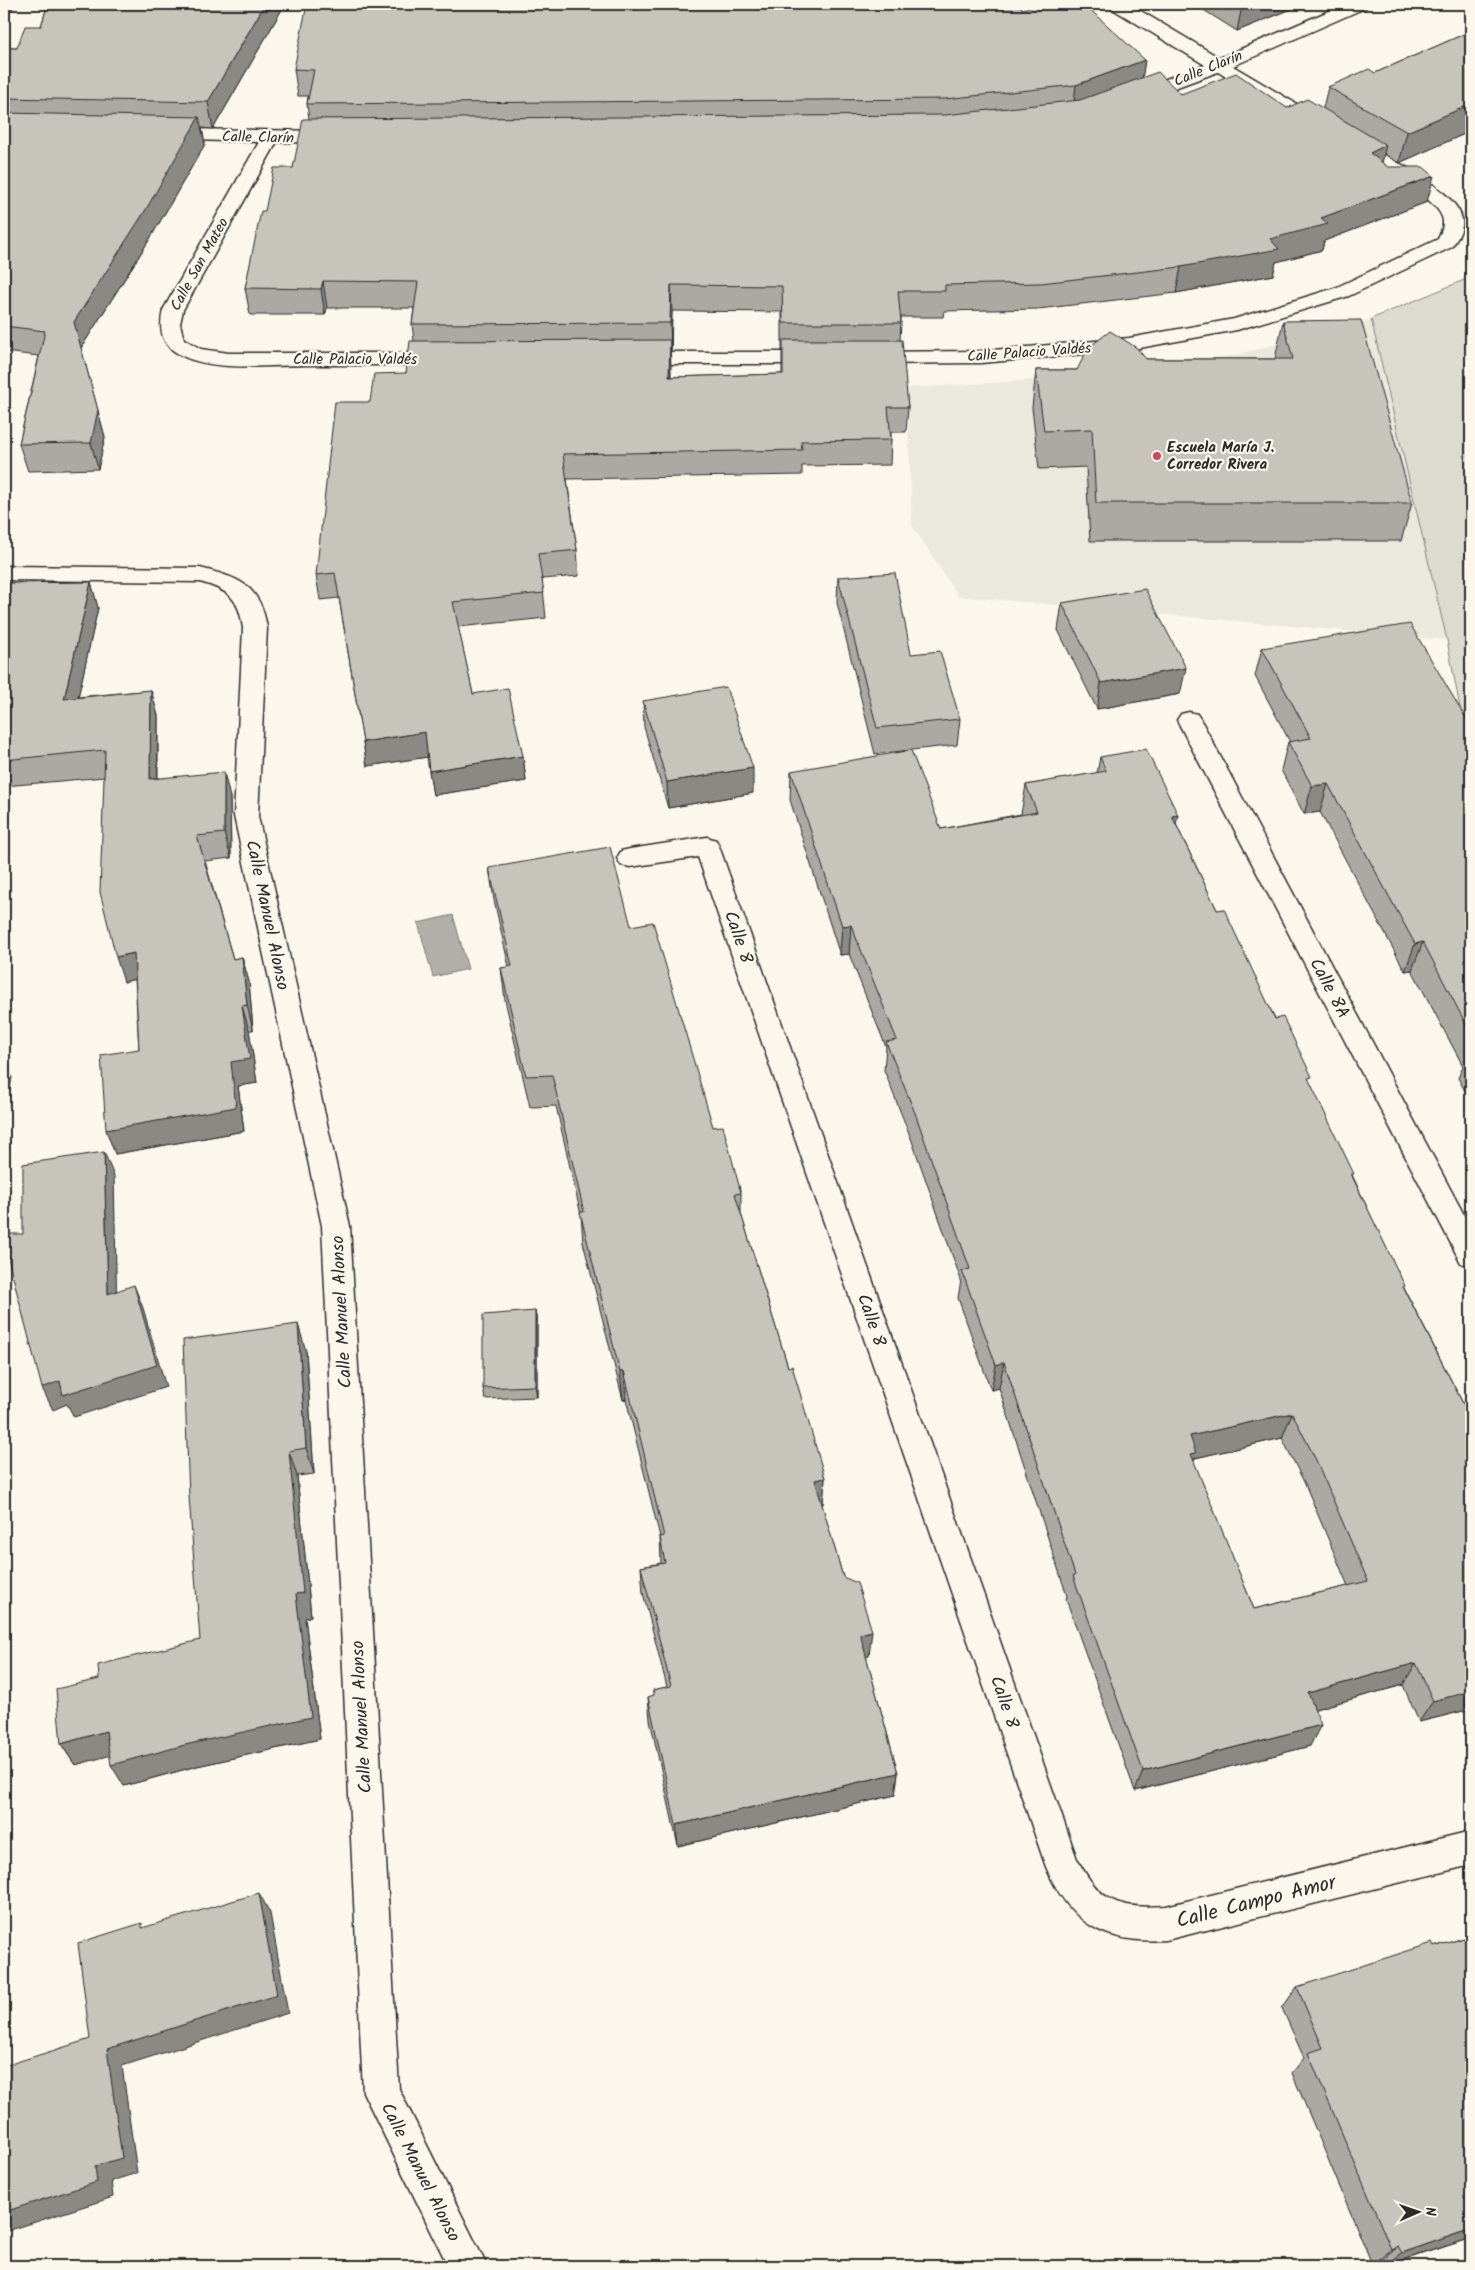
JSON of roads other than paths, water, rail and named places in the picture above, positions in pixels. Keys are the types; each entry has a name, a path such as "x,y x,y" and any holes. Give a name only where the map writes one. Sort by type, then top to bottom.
{"street":[{"name":"Calle Palacio Valdés","path":"615,358 981,357 1129,344 1237,324 1342,292 1446,243 1452,230 1452,216 1443,202 1428,190 1218,66 1118,4"},
{"name":"Calle Clarín","path":"1120,102 1218,66 1359,4"},
{"name":"Calle Clarín","path":"152,135 270,138 359,137"},
{"name":"Calle San Mateo","path":"229,359 209,358 192,352 178,344 170,334 169,322 173,310 270,138"},
{"name":"Calle Palacio Valdés","path":"229,359 466,359"},
{"name":"Calle Manuel Alonso","path":"4,573 200,575 224,581 237,589 243,593 253,609 255,636 246,816 336,1226 380,2092 468,2266"},
{"name":"Calle 8A","path":"1189,720 1471,1255"},
{"name":"Calle 8","path":"630,858 707,846 1063,1867"},
{"name":"Calle Campo Amor","path":"1063,1867 1074,1890 1093,1909 1116,1922 1141,1926 1166,1923 1471,1848"}],"place":[{"name":"Escuela María J. Corredor Rivera","path":"1157,456"}]}
